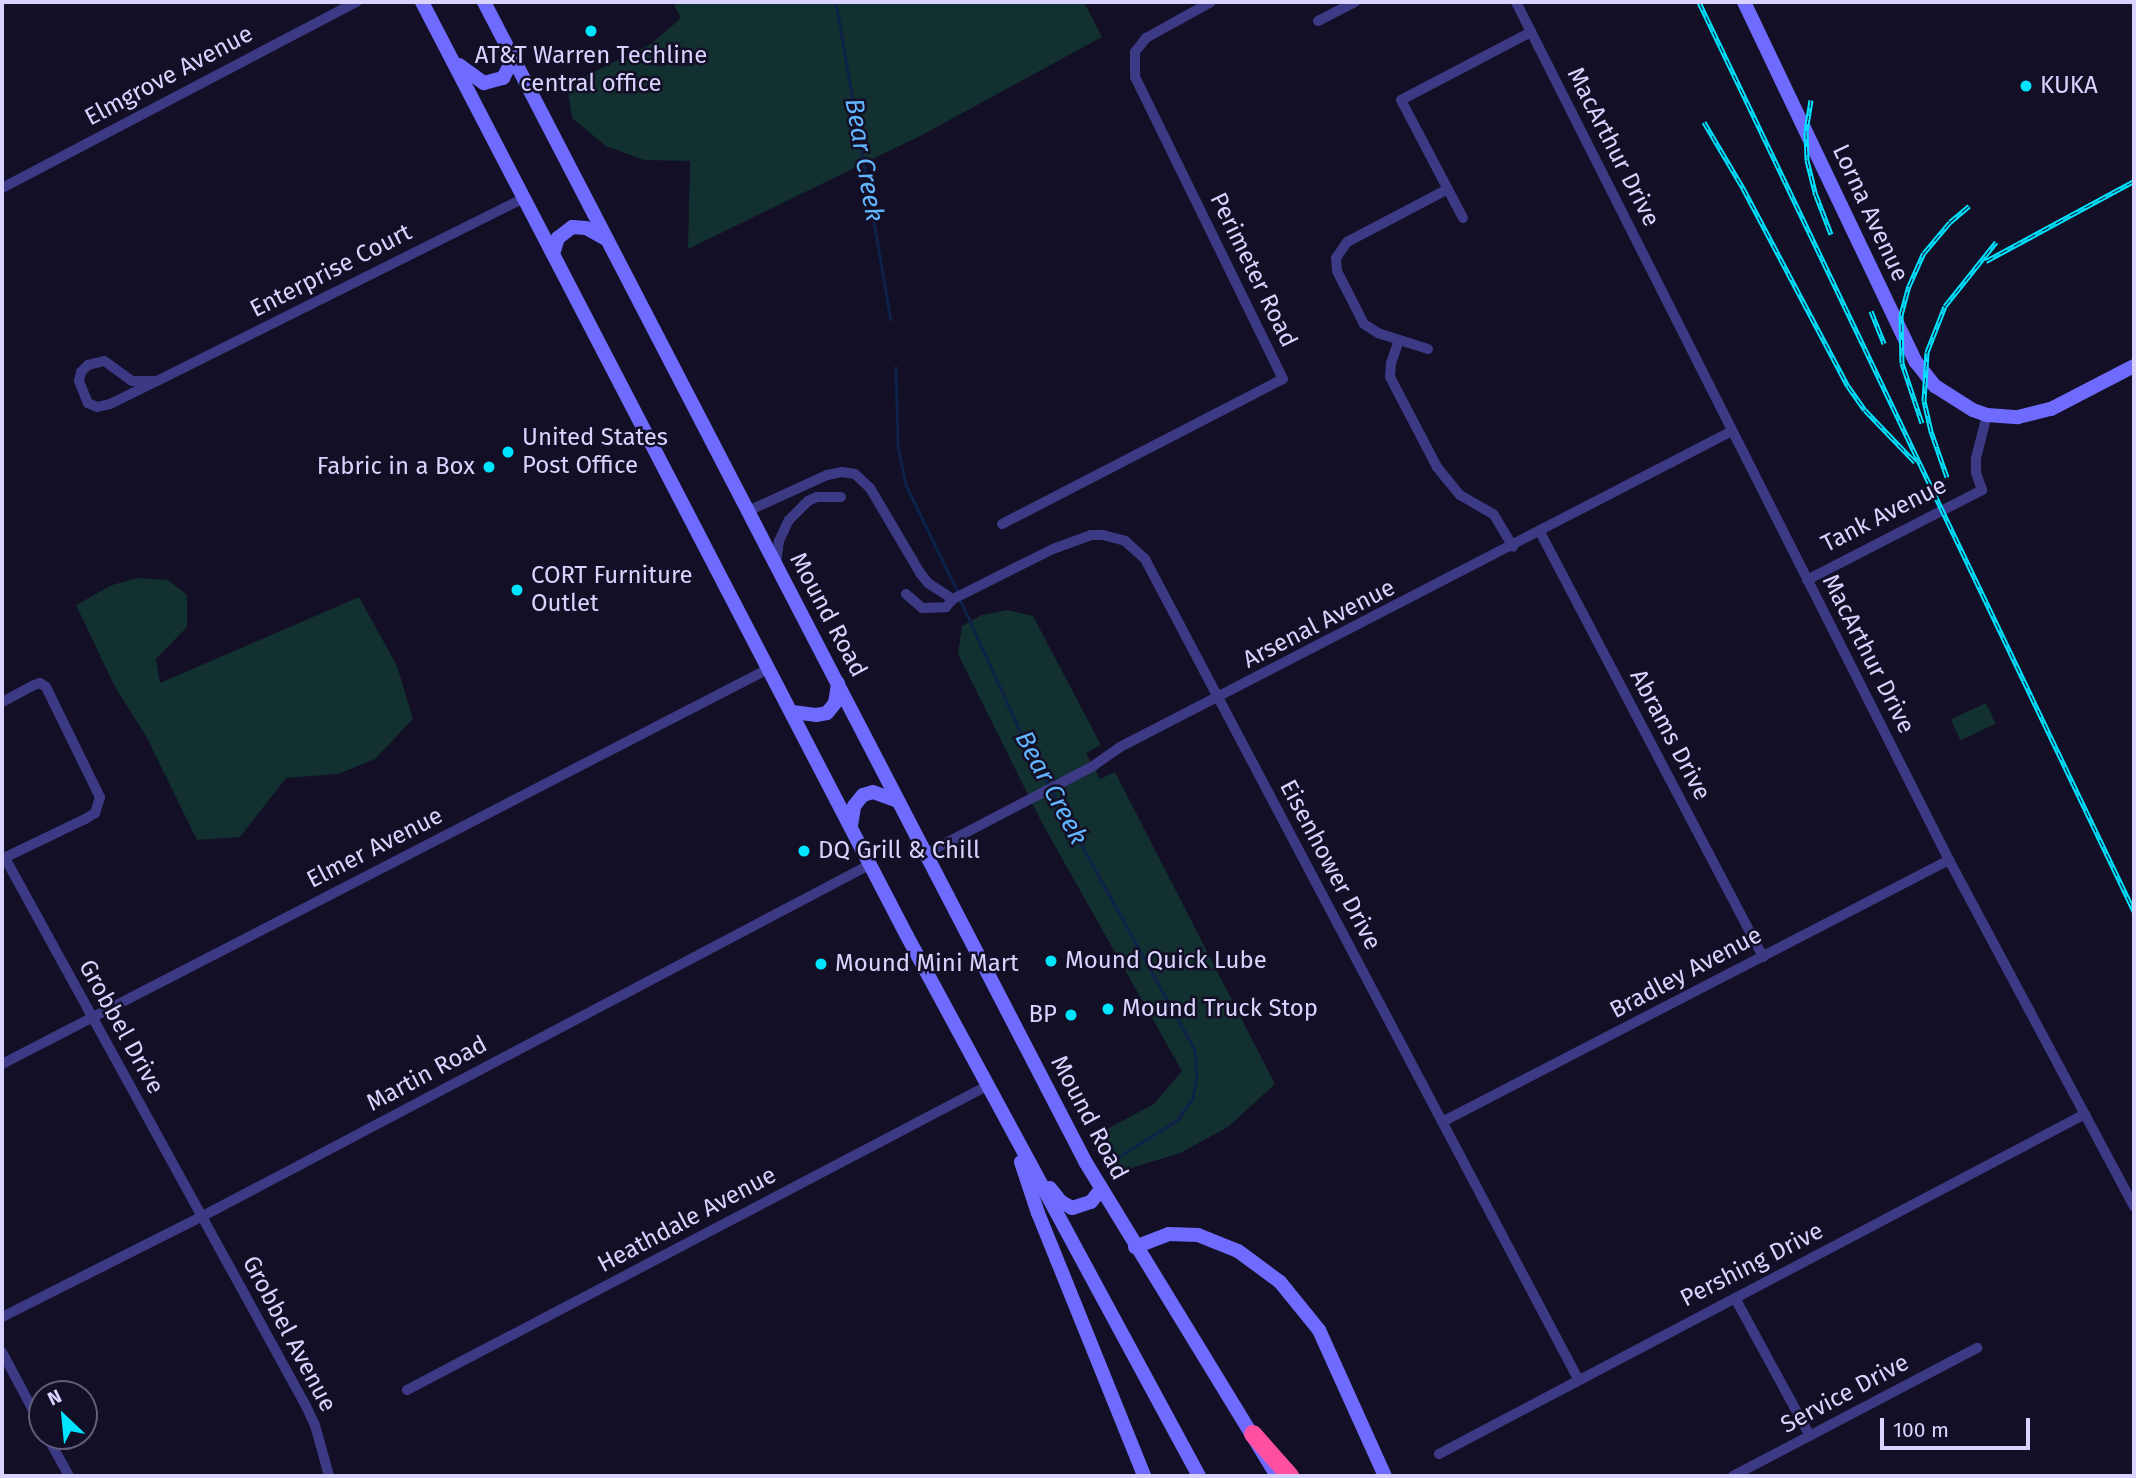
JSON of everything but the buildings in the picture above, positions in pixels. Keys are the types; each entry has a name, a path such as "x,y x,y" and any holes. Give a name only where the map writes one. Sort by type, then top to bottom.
{"highway":[{"path":"1253,1434 1290,1476"}],"main road":[{"path":"422,2 987,1086 1199,1476"},
{"name":"Mound Road","path":"484,2 1101,1189 1277,1476"},
{"name":"Lorna Avenue","path":"1744,2 1916,362 1947,397 1987,415"},
{"path":"450,56 473,78 484,83 503,78 513,59"},
{"path":"553,254 558,238 572,227 586,228 606,239"},
{"path":"1987,415 2018,417 2043,412 2134,366"},
{"path":"792,712 816,715 827,713 835,702 838,683"},
{"path":"851,827 853,806 863,795 873,792 898,801"},
{"path":"1010,1128 1038,1213 1144,1476"},
{"path":"1026,1156 1060,1201 1072,1208 1091,1202 1101,1189"},
{"path":"1135,1247 1169,1234 1198,1235 1238,1251 1280,1282 1319,1330 1385,1476"}],"street":[{"name":"Elmgrove Avenue","path":"2,188 357,2"},
{"name":"Perimeter Road","path":"1002,524 1283,379 1135,77 1135,52 1146,38 1211,2"},
{"path":"1318,21 1355,2"},
{"name":"MacArthur Drive","path":"1516,2 1949,860 2134,1207"},
{"path":"1463,218 1401,100 1531,32"},
{"path":"1428,349 1374,332 1364,324 1337,271 1337,255 1353,238 1448,189"},
{"name":"Enterprise Court","path":"157,382 137,382 103,361 88,365 81,372 79,381 85,399 97,407 110,404 157,382 524,198"},
{"path":"1399,340 1391,363 1391,377 1437,467 1460,495 1494,515 1513,547"},
{"name":"Tank Avenue","path":"1807,580 1982,490 1976,473 1976,458 1987,415"},
{"name":"Arsenal Avenue","path":"925,854 1055,786 1121,747 1513,547 1732,431"},
{"path":"748,511 827,475 842,472 855,474 870,488 920,573 928,583 953,599"},
{"path":"776,565 779,541 789,520 808,501 817,497 841,496"},
{"name":"Abrams Drive","path":"1540,532 1763,957"},
{"name":"Eisenhower Drive","path":"906,594 916,606 929,610 946,607 953,599 1080,538 1103,535 1125,541 1152,568 1578,1379"},
{"name":"Elmer Avenue","path":"2,1063 768,669"},
{"path":"2,702 40,683 52,694 100,797 95,813 3,858"},
{"name":"Grobbel Drive","path":"3,858 201,1217"},
{"name":"Bradley Avenue","path":"1442,1122 1949,860"},
{"name":"Martin Road","path":"2,1317 201,1217 871,864"},
{"name":"Heathdale Avenue","path":"407,1390 987,1086"},
{"name":"Pershing Drive","path":"1439,1454 2085,1114"},
{"name":"Grobbel Avenue","path":"201,1217 315,1425 329,1476"},
{"path":"1735,1298 1810,1436"},
{"name":"Service Drive","path":"1733,1476 1977,1348"},
{"path":"2,1352 28,1401"},
{"path":"55,1450 69,1476"}],"green space":[{"path":"673,2 1084,2 1102,37 922,135 688,249 690,161 644,160 606,146 572,118 567,85 651,44 681,18"},
{"path":"138,578 168,580 187,595 187,627 156,659 160,683 359,597 397,666 413,719 375,759 338,774 286,778 240,837 197,840 146,736 115,687 76,605 112,585"},
{"path":"1008,610 1033,616 1101,745 1086,753 1100,779 1115,772 1275,1084 1228,1127 1180,1153 1125,1170 1103,1154 1096,1135 1154,1104 1182,1071 1042,823 958,654 962,626 982,615"},
{"path":"1986,703 1996,724 1960,740 1951,719"}],"waterway":[{"name":"Bear Creek","path":"836,2 891,319"},
{"name":"Bear Creek","path":"896,367 898,446 906,485 958,592"},
{"name":"Bear Creek","path":"960,599 1026,744 1049,785"},
{"name":"Bear Creek","path":"1052,791 1195,1050 1197,1076 1193,1098 1178,1120 1110,1163"}],"railway":[{"path":"1699,2 2134,911"},
{"path":"1811,100 1806,131 1807,160 1816,195 1831,234"},
{"path":"1704,122 1743,188 1848,386 1865,410 1915,462"},
{"path":"1986,261 2134,181"},
{"path":"1922,423 1902,363 1901,315 1909,286 1924,253 1950,222 1969,206"},
{"path":"1947,477 1924,401 1927,352 1945,306 1996,242"},
{"path":"1871,311 1884,344"}],"place":[{"name":"AT&T Warren Techline central office","path":"591,31"},
{"name":"KUKA","path":"2026,86"},
{"name":"United States Post Office","path":"508,452"},
{"name":"Fabric in a Box","path":"489,467"},
{"name":"CORT Furniture Outlet","path":"517,590"},
{"name":"DQ Grill & Chill","path":"804,851"},
{"name":"Mound Quick Lube","path":"1051,961"},
{"name":"Mound Mini Mart","path":"821,964"},
{"name":"Mound Truck Stop","path":"1108,1009"},
{"name":"BP","path":"1071,1015"}]}
